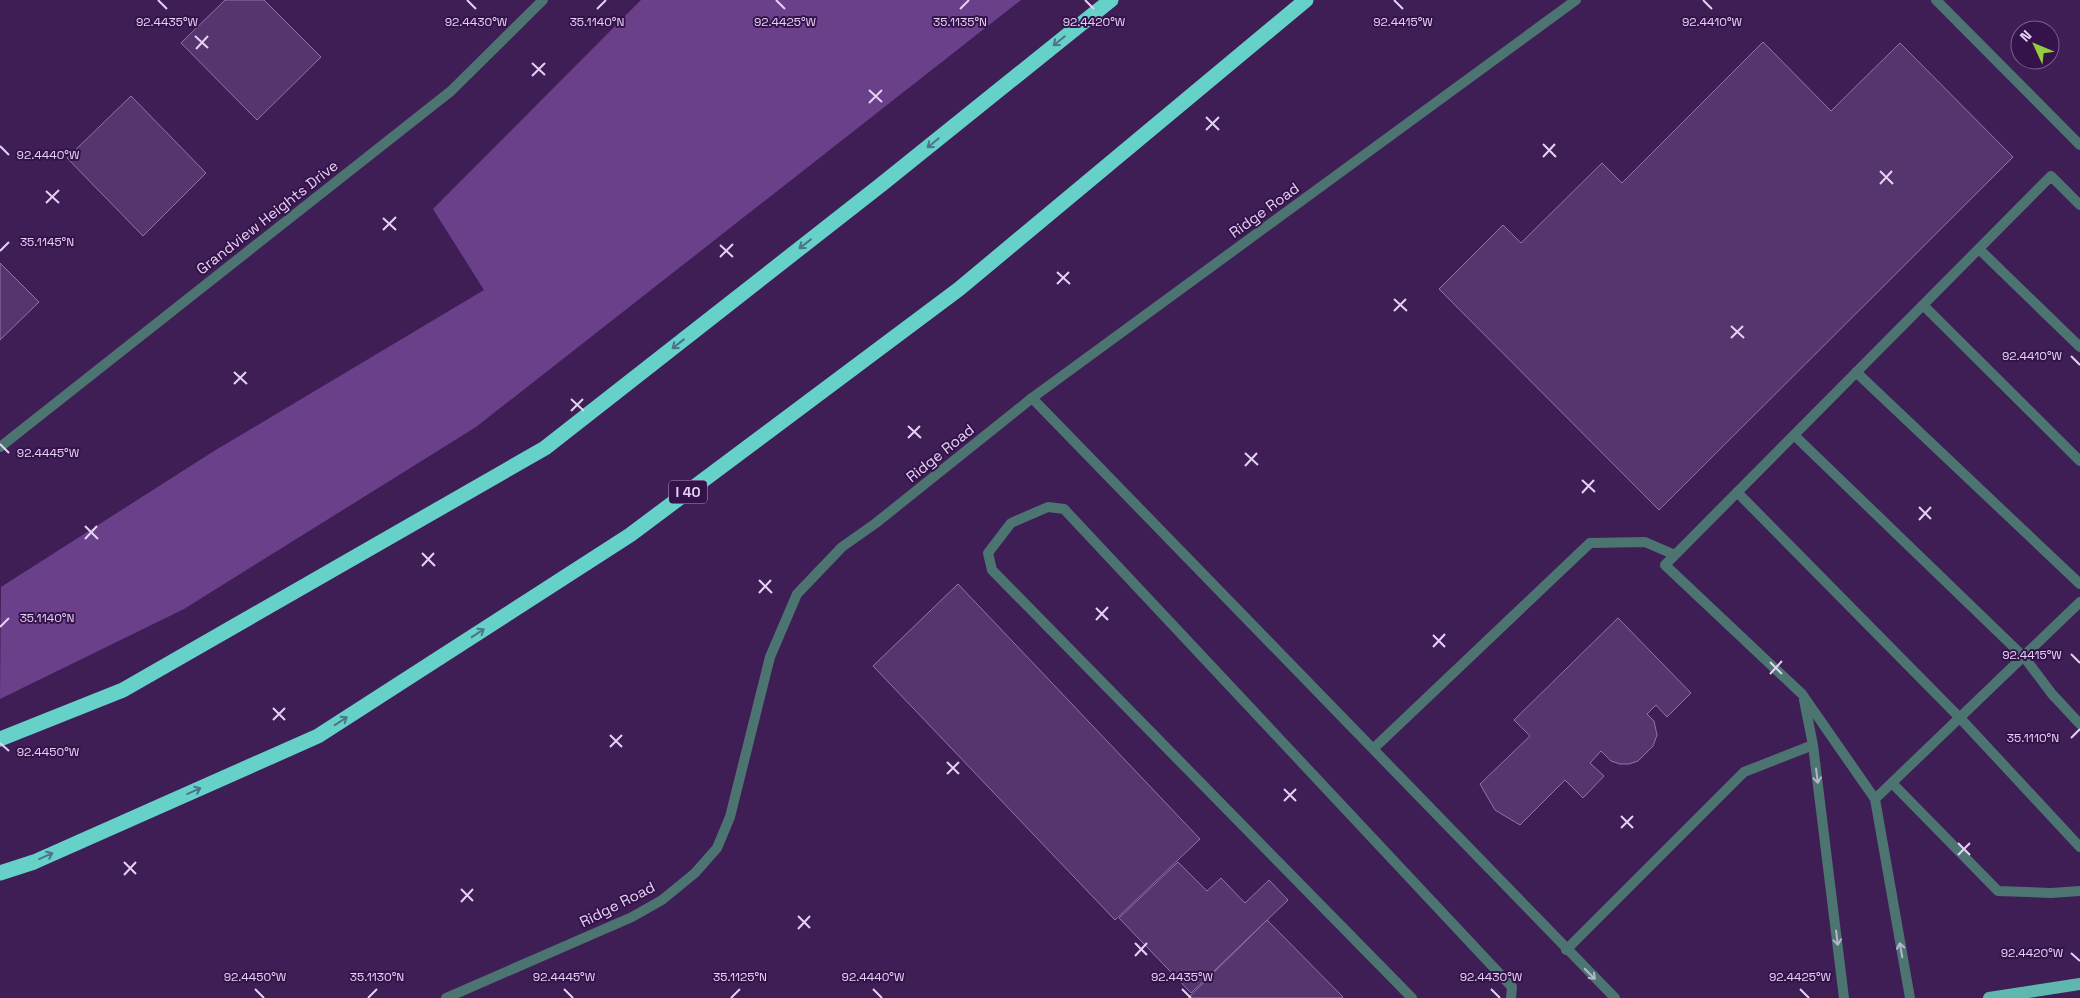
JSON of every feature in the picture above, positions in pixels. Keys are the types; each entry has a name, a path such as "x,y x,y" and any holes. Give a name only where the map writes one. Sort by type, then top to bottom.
{"highway":[{"path":"0,739 123,690 545,448 866,196 1111,0"},
{"name":"I 40","path":"0,873 34,862 318,736 630,535 959,289 1306,0"},
{"path":"1274,26 1311,0"}],"main road":[{"path":"1989,998 2080,984"}],"street":[{"name":"Grandview Heights Drive","path":"0,447 451,91 543,0"},
{"name":"Ridge Road","path":"446,998 632,917 662,900 695,873 717,848 730,817 770,657 798,594 842,547 876,523 1032,398 1576,0"},
{"path":"1936,0 2080,145"},
{"path":"1910,998 1875,799 1802,694 1665,565 2051,176 2080,205"},
{"path":"1979,248 2080,347"},
{"path":"1923,305 2080,461"},
{"path":"1856,372 2080,584"},
{"path":"1032,398 1614,998"},
{"path":"1794,435 2024,657 2052,694 2080,724"},
{"path":"1737,492 1960,718 2080,847"},
{"path":"1412,998 992,570 988,553 1011,524 1048,508 1064,509 1512,987 1511,998"},
{"path":"1372,749 1590,543 1645,542 1675,555"},
{"path":"1875,799 2080,602"},
{"path":"1802,694 1813,745 1844,998"},
{"path":"1566,950 1744,772 1813,745"},
{"path":"1892,784 1998,891 2051,893 2080,891"}],"shaded area":[{"path":"641,0 1021,0 476,427 184,609 0,699 1,587 214,451 484,290 433,209"}],"building":[{"path":"225,0 264,0 321,57 257,120 181,43"},
{"path":"1763,42 1831,111 1900,43 2013,157 1659,510 1439,289 1503,225 1521,243 1602,163 1622,183"},
{"path":"131,96 206,173 143,236 67,158"},
{"path":"0,263 39,302 0,340"},
{"path":"958,584 1200,839 1115,920 873,666"},
{"path":"1618,618 1691,693 1667,717 1656,705 1647,714 1654,721 1657,735 1653,746 1638,761 1620,764 1611,761 1601,751 1590,763 1604,776 1583,798 1565,780 1520,825 1495,810 1480,784 1530,736 1514,720"},
{"path":"1178,862 1207,891 1221,878 1245,903 1269,880 1288,900 1191,993 1119,918"},
{"path":"1267,920 1342,998 1188,998"}]}
